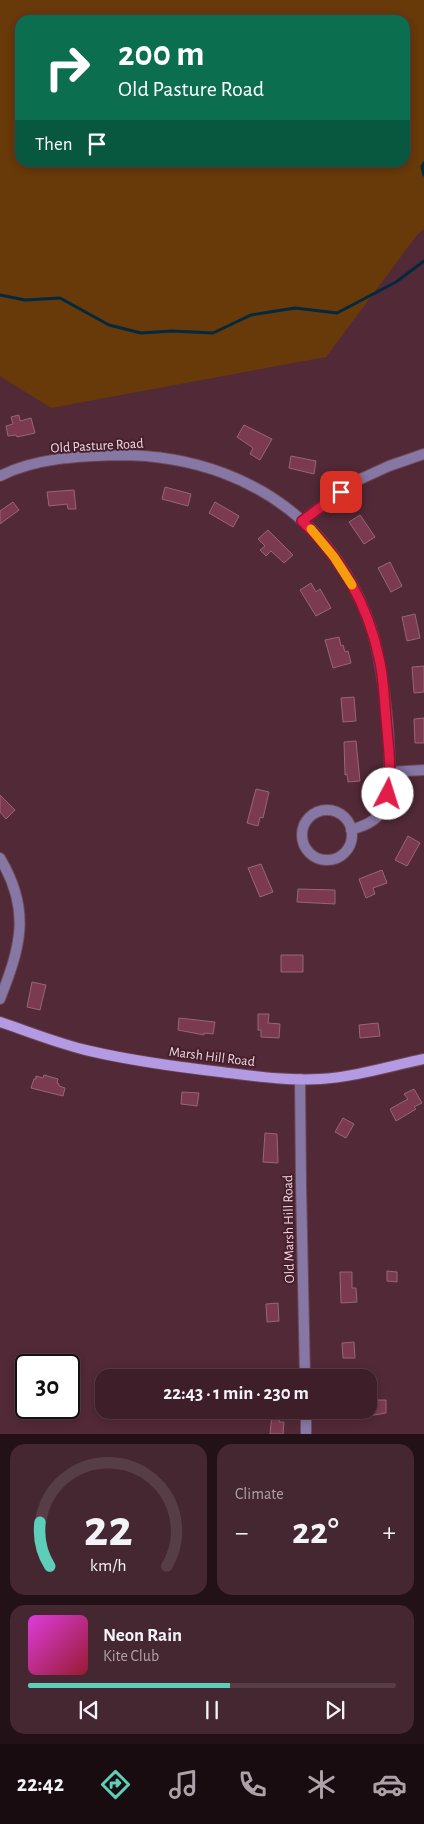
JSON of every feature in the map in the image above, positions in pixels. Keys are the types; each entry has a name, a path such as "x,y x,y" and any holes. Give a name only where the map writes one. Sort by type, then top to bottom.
{"street":[{"path":"302,521 354,482 389,466 424,454"},
{"name":"Old Pasture Road","path":"0,476 20,467 57,460 142,455 181,460 220,471 239,479 274,499 313,532 343,569 358,594 371,627 382,676 390,772 388,794 382,811 376,818 351,830"},
{"path":"390,772 424,770"},
{"path":"325,811 342,815 351,830 352,836 349,847 346,852 336,858 324,860 313,855 303,841 303,829 309,819 325,811"},
{"path":"0,858 14,886 20,916 20,931 13,967 0,999"},
{"name":"Marsh Hill Road","path":"0,1022 62,1043 121,1057 195,1069 300,1080 343,1076 424,1059"},
{"name":"Old Marsh Hill Road","path":"300,1080 305,1369"},
{"path":"306,1419 306,1434"}],"shaded area":[{"path":"0,0 424,0 424,229 417,235 326,357 51,408 0,376"}],"building":[{"path":"19,415 20,421 31,418 35,433 17,437 16,435 8,436 6,426 13,424 11,417"},
{"path":"244,425 272,439 260,460 250,454 253,448 237,437"},
{"path":"291,456 316,461 314,474 289,468"},
{"path":"165,487 191,494 188,506 162,499"},
{"path":"74,490 76,509 68,509 67,504 49,506 47,492"},
{"path":"13,502 19,510 0,524 0,511"},
{"path":"215,502 239,516 233,527 209,513"},
{"path":"360,515 375,537 364,544 349,522"},
{"path":"268,530 293,555 284,563 271,551 266,556 260,550 265,546 258,539"},
{"path":"390,562 402,586 391,592 378,568"},
{"path":"311,583 316,592 320,589 331,608 316,616 300,590"},
{"path":"415,614 420,638 407,641 402,617"},
{"path":"339,637 341,646 343,645 345,652 348,651 351,663 333,668 325,640"},
{"path":"424,666 424,692 414,693 412,667"},
{"path":"354,697 356,721 343,722 341,698"},
{"path":"424,718 424,743 415,743 414,719"},
{"path":"356,741 360,781 348,782 347,774 345,775 344,742"},
{"path":"256,789 269,792 263,818 260,817 258,826 247,823"},
{"path":"0,795 15,810 6,819 0,812"},
{"path":"408,836 420,843 407,866 395,860"},
{"path":"261,864 273,892 260,897 248,868"},
{"path":"382,870 387,883 373,888 375,894 366,898 359,879"},
{"path":"298,889 335,890 335,904 297,902"},
{"path":"281,955 303,955 303,972 281,972"},
{"path":"32,982 46,985 40,1010 27,1007"},
{"path":"258,1014 269,1014 268,1023 280,1024 279,1038 261,1037 261,1030 258,1030"},
{"path":"179,1018 215,1022 213,1034 204,1033 204,1035 178,1030"},
{"path":"378,1023 380,1036 360,1038 359,1025"},
{"path":"44,1075 58,1079 57,1083 59,1086 65,1088 63,1096 31,1088 36,1076 43,1078"},
{"path":"414,1089 422,1103 414,1107 416,1109 396,1121 390,1109 408,1099 404,1094"},
{"path":"182,1092 199,1093 197,1106 181,1104"},
{"path":"343,1118 354,1124 346,1138 335,1132"},
{"path":"265,1133 277,1134 278,1163 263,1162"},
{"path":"387,1271 397,1272 397,1282 387,1281"},
{"path":"340,1272 352,1272 352,1288 356,1288 357,1302 341,1303"},
{"path":"278,1303 279,1321 267,1322 266,1304"},
{"path":"354,1342 355,1358 343,1358 342,1343"},
{"path":"377,1400 386,1400 386,1413 377,1415"},
{"path":"272,1419 279,1419 279,1422 284,1422 283,1434 270,1434"}],"waterway":[{"path":"424,163 422,167 424,175"},
{"path":"0,295 25,300 60,298 109,325 141,333 172,331 213,333 251,315 295,308 337,313 396,282 424,261"}],"slow traffic":[{"path":"311,529 343,569 352,585"}],"route":[{"path":"341,492 302,521 326,546 343,569 358,594 371,627 380,659 382,676 390,772 388,794"}]}
